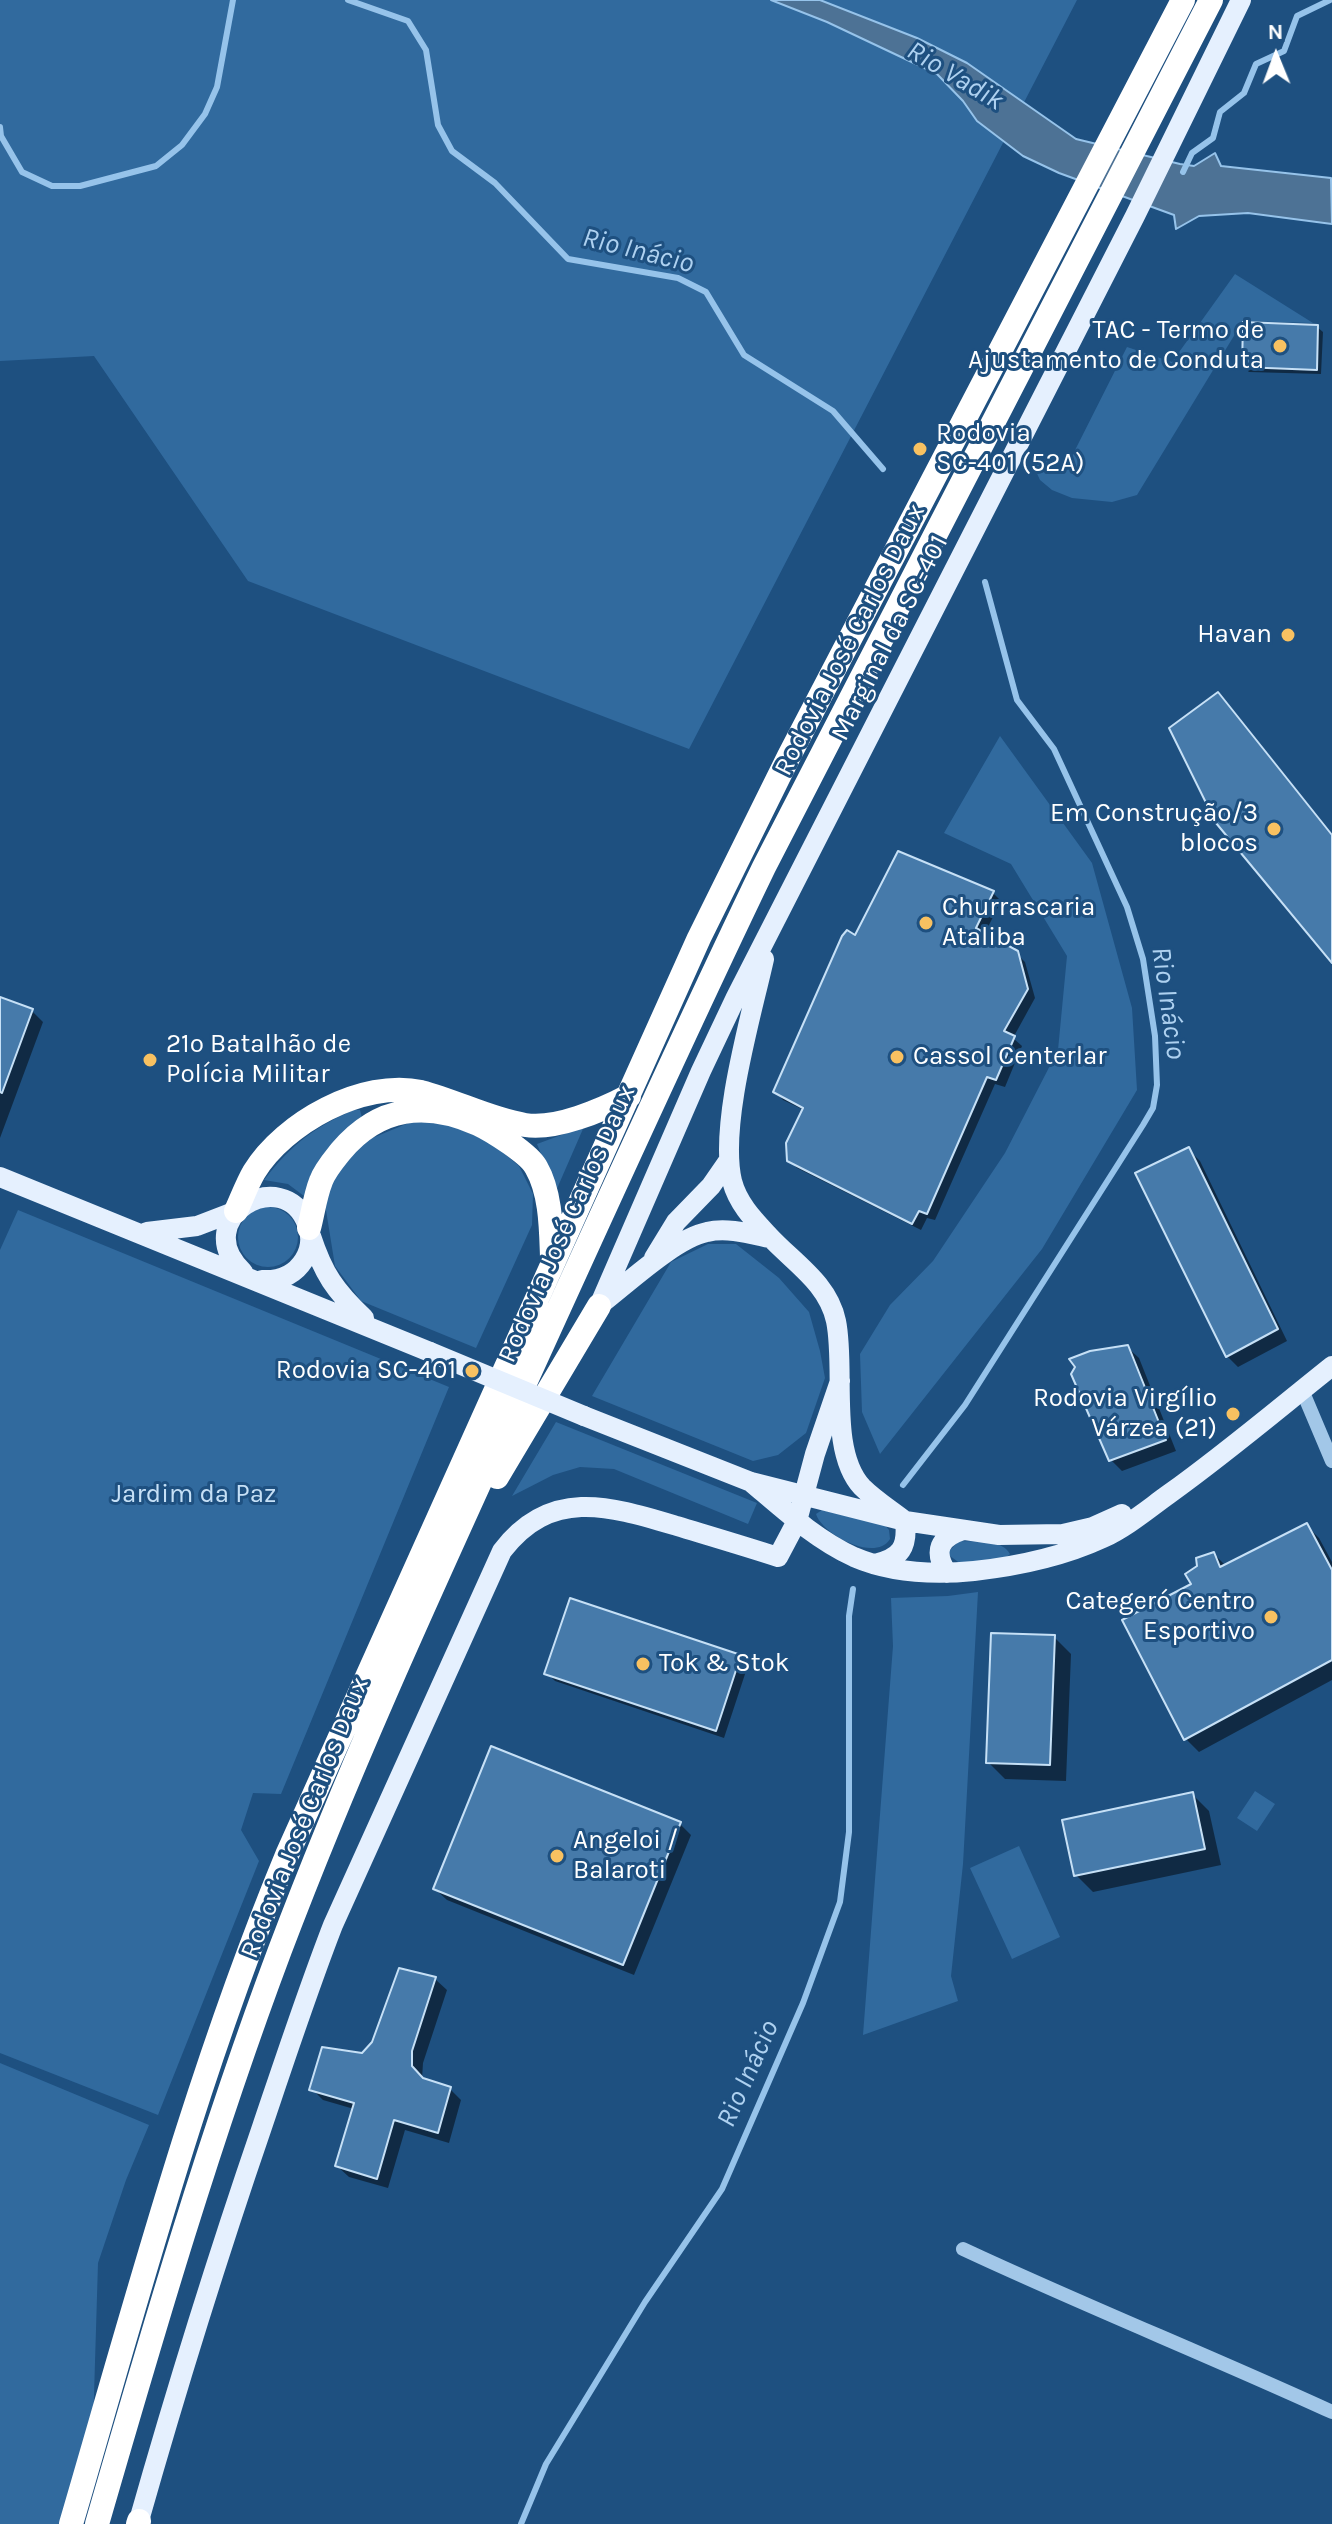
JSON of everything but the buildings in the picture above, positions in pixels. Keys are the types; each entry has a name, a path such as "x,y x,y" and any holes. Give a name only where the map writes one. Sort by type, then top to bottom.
{"highway":[{"name":"Rodovia José Carlos Daux","path":"71,2524 187,2131 251,1946 287,1855 552,1263 745,842 1183,0"},
{"name":"Rodovia José Carlos Daux","path":"97,2524 196,2190 278,1956 338,1804 438,1575 701,998 758,880 1211,0"},
{"path":"236,1211 255,1171 283,1139 325,1110 355,1096 388,1090 418,1091 526,1126 554,1124 607,1107 629,1096"},
{"path":"309,1228 321,1180 353,1138 390,1115 408,1110 429,1111 460,1116 494,1131 535,1165 548,1206 552,1263"},
{"path":"438,1575 599,1306"}],"main road":[{"name":"Marginal da SC-401","path":"599,1306 701,1071 1135,216 1241,0"},
{"path":"770,931 733,1109 729,1160 737,1195 770,1238 814,1279 829,1299 836,1323 843,1447 849,1468 861,1486 905,1521"},
{"path":"649,1266 676,1222 711,1186 729,1160"},
{"path":"0,1177 584,1416 751,1482 803,1497 905,1521 999,1535 1063,1534 1093,1527 1166,1496"},
{"path":"140,1232 197,1226 259,1198 284,1200 304,1217 324,1272 333,1286 376,1329"},
{"path":"236,1211 227,1227 226,1245 233,1262 252,1278 273,1281 286,1277 298,1268 307,1257 309,1228"},
{"path":"599,1306 672,1249 707,1231 730,1231 770,1238"},
{"path":"751,1482 827,1542 875,1564 920,1573 1005,1567 1067,1553 1106,1537 1166,1496 1332,1366"},
{"path":"138,2523 218,2255 313,1978 333,1925 502,1551 514,1535 545,1515 583,1506 624,1510 778,1557 797,1521 815,1454 840,1381"},
{"path":"774,1489 804,1469 815,1454"},
{"path":"875,1564 899,1554 905,1543 905,1521"},
{"path":"947,1573 940,1563 942,1541 963,1530"}],"street":[{"path":"1302,1390 1332,1461"},
{"path":"963,2249 1332,2412"}],"green space":[{"path":"0,0 1077,0 689,749 248,581 94,356 0,361"},
{"path":"1235,274 1313,323 1243,321 1137,495 1112,502 1072,498 1052,490 1040,480 1033,465 1035,454 1065,470 1127,347 1172,362"},
{"path":"1000,736 1092,863 1132,1008 1137,1090 1042,1249 880,1454 862,1412 860,1354 890,1305 933,1261 1005,1153 1058,1050 1067,956 1011,864 944,833"},
{"path":"354,1110 360,1110 362,1118 308,1199 288,1184 264,1180 304,1138"},
{"path":"411,1122 443,1122 492,1143 519,1166 533,1194 532,1225 476,1348 361,1301 335,1266 325,1204 336,1170 358,1144"},
{"path":"586,1122 552,1200 545,1164 537,1144"},
{"path":"268,1207 290,1215 298,1237 290,1259 268,1267 246,1259 238,1237 246,1215"},
{"name":"Jardim da Paz","path":"18,1210 449,1387 281,1794 253,1793 241,1830 259,1861 158,2115 0,2053 0,1250"},
{"path":"708,1244 736,1244 779,1278 809,1312 825,1378 806,1433 778,1455 753,1461 592,1396 671,1262"},
{"path":"556,1422 757,1503 748,1524 614,1469 580,1467 553,1475 512,1496"},
{"path":"822,1510 885,1525 890,1539 883,1546 873,1548 850,1543 820,1522 816,1514"},
{"path":"959,1541 994,1543 1010,1554 1005,1559 961,1564 950,1556 949,1551"},
{"path":"978,1592 963,1864 951,1976 958,2001 863,2035 893,1646 891,1598"},
{"path":"1255,1791 1275,1804 1257,1831 1237,1818"},
{"path":"1019,1846 1060,1937 1012,1959 970,1868"},
{"path":"0,2063 149,2125 126,2180 98,2263 93,2428 60,2524 0,2524"}],"water":[{"name":"Rio Vadik","path":"771,0 820,0 917,38 967,63 1076,139 1180,164 1194,166 1215,153 1221,166 1331,178 1332,224 1248,213 1199,216 1176,229 1174,215 1059,173 1023,156 977,121 937,74 827,22"}],"waterway":[{"name":"Rio Inácio","path":"0,127 1,136 22,172 52,186 80,186 156,166 182,145 205,114 217,87 233,0"},
{"name":"Rio Inácio","path":"348,0 408,21 426,50 438,125 452,151 495,183 568,259 678,278 706,292 744,355 833,411 883,469"},
{"path":"1183,172 1192,153 1213,138 1220,112 1244,93 1256,64 1284,51 1297,16 1330,0"},
{"name":"Rio Inácio","path":"903,1485 965,1405 1143,1125 1153,1108 1157,1085 1155,1036 1143,959 1127,907 1054,749 1017,700 985,582"},
{"name":"Rio Inácio","path":"521,2524 546,2464 645,2302 722,2189 803,2003 840,1902 849,1832 849,1616 853,1589"}],"place":[{"name":"TAC - Termo de Ajustamento de Conduta","path":"1280,346"},
{"name":"Rodovia SC-401 (52A)","path":"920,449"},
{"name":"Havan","path":"1288,635"},
{"name":"Em Construção/3 blocos","path":"1274,829"},
{"name":"Churrascaria Ataliba","path":"926,923"},
{"name":"Cassol Centerlar","path":"897,1057"},
{"name":"21º Batalhão de Polícia Militar","path":"150,1060"},
{"name":"Rodovia SC-401","path":"472,1371"},
{"name":"Rodovia Virgílio Várzea (21)","path":"1233,1414"},
{"name":"Categeró Centro Esportivo","path":"1271,1617"},
{"name":"Tok & Stok","path":"643,1664"},
{"name":"Angeloi / Balaroti","path":"557,1856"}]}
